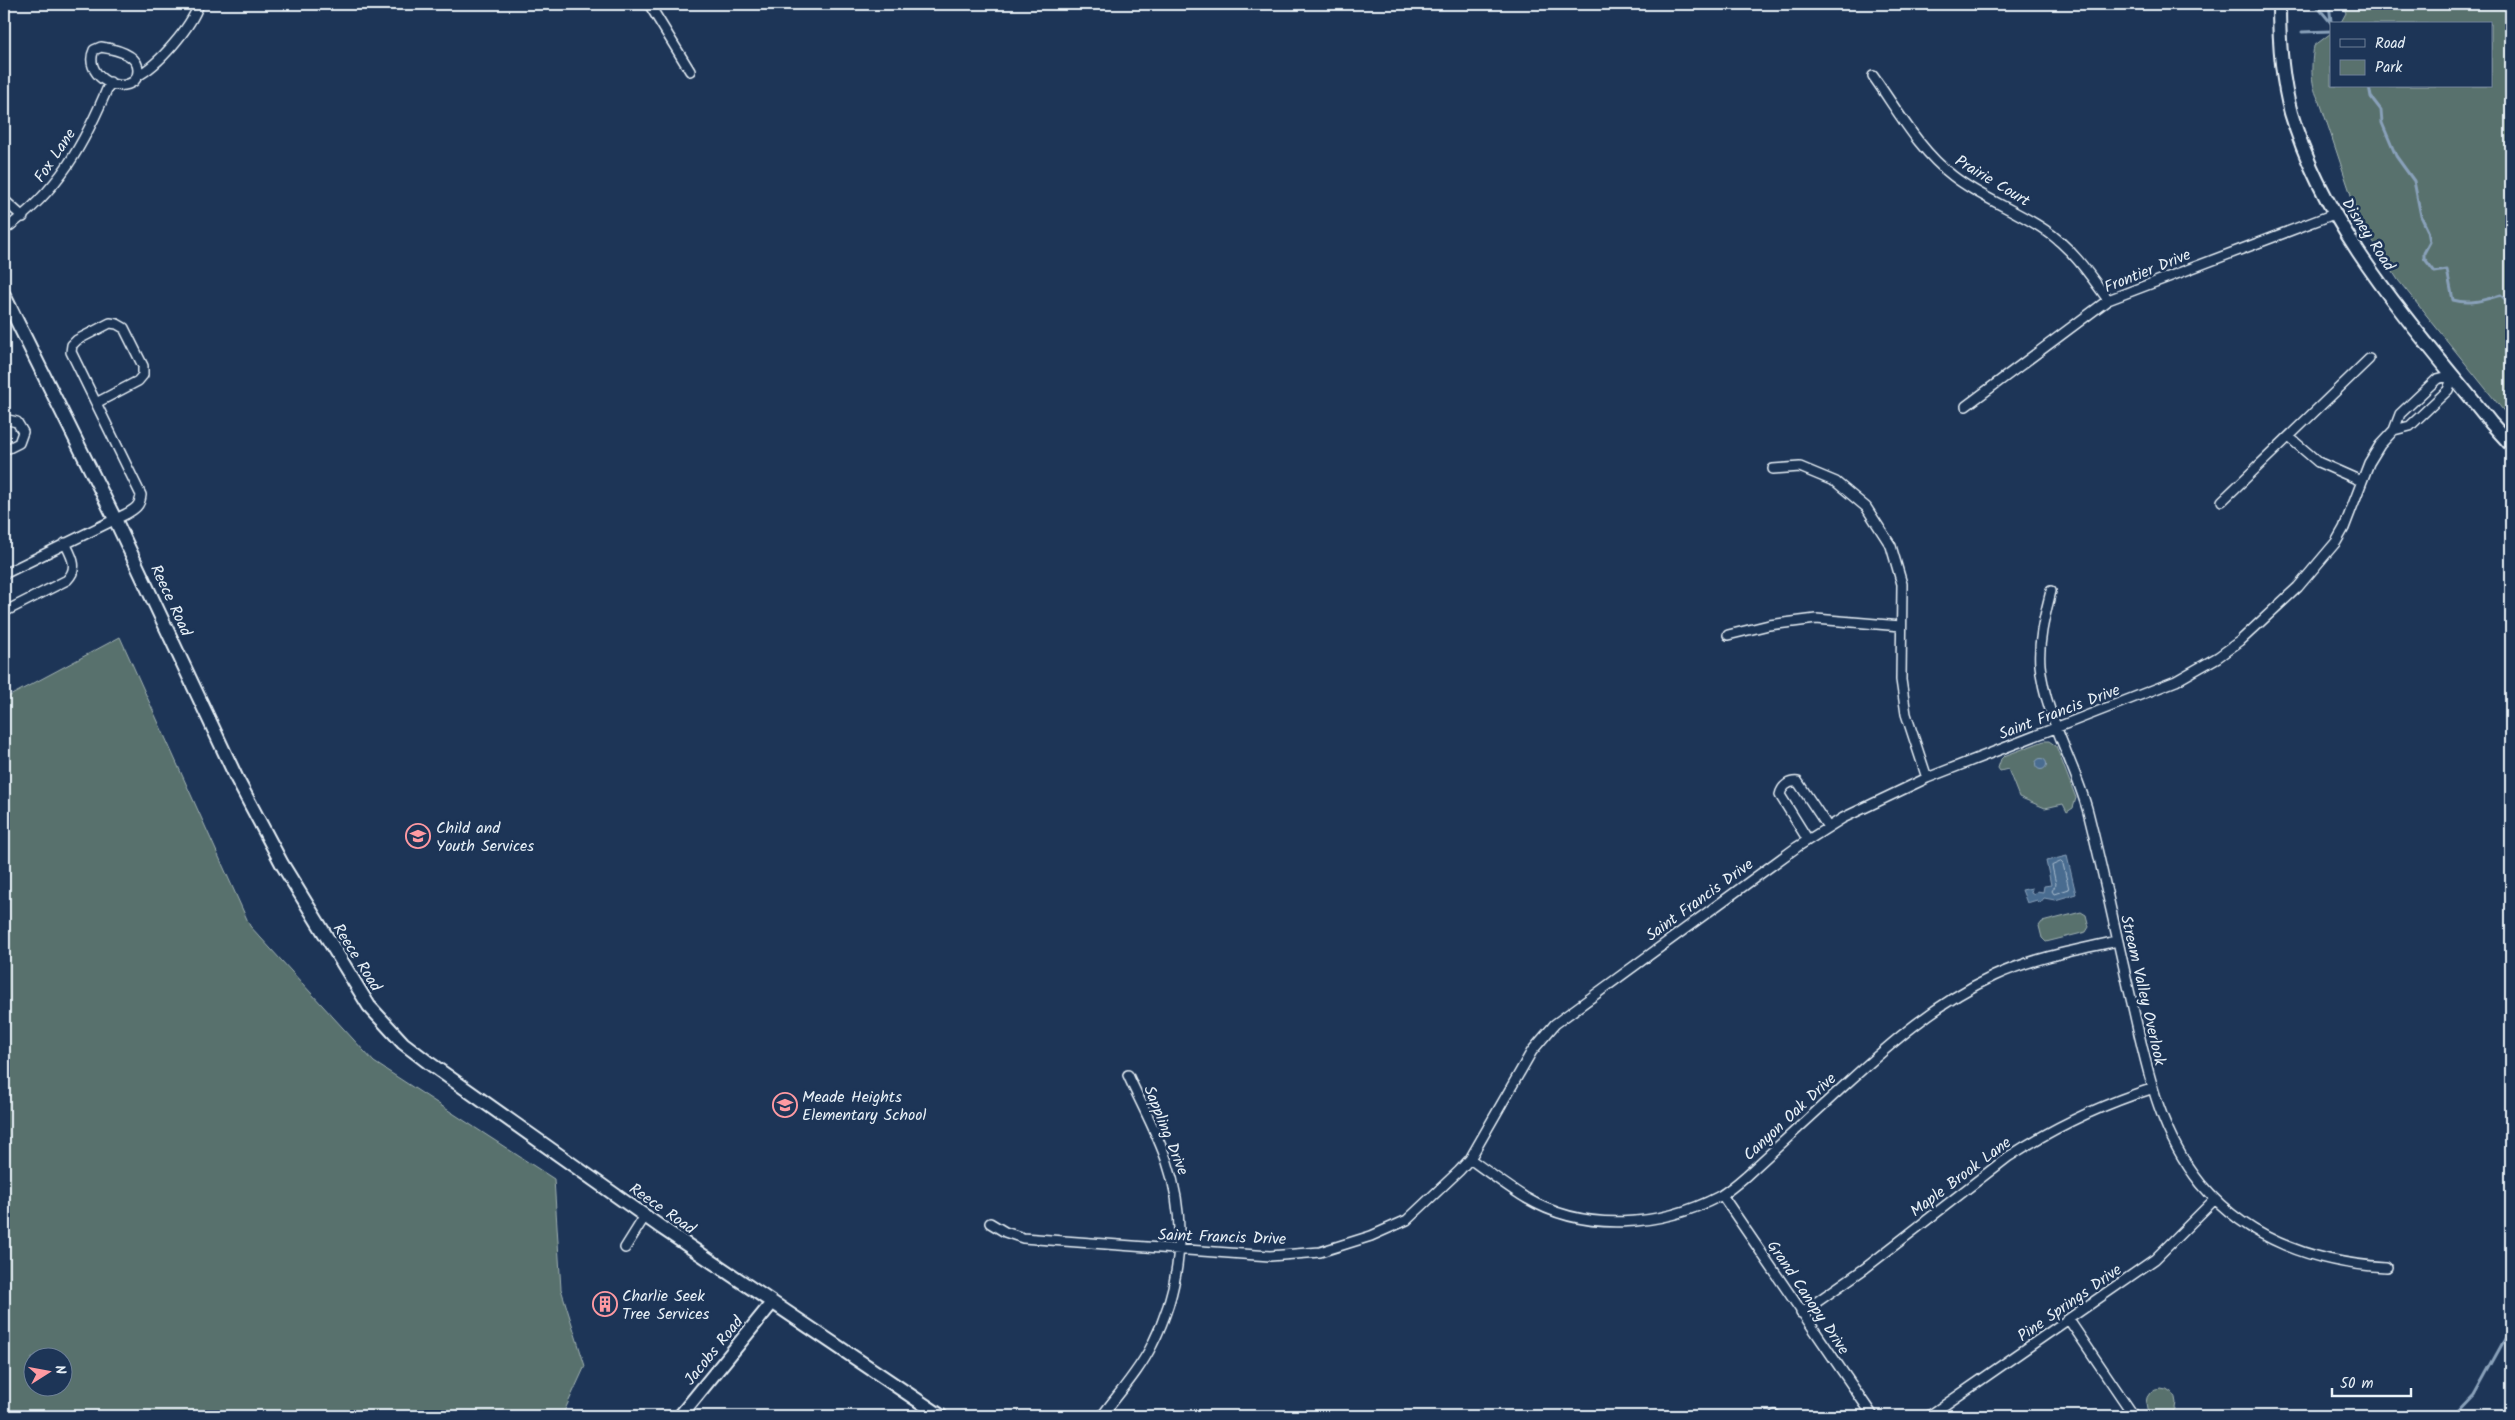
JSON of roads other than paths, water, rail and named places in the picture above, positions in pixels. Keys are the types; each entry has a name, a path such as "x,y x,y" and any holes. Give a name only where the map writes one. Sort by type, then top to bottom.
{"main road":[{"name":"Disney Road","path":"2279,4 2280,44 2291,111 2315,178 2334,214 2366,264 2453,375 2511,445"},
{"name":"Reece Road","path":"4,295 115,519 238,779 282,864 369,1006 403,1042 428,1063 645,1216 941,1416"},
{"name":"Jacobs Road","path":"680,1416 772,1303"}],"street":[{"path":"137,76 138,68 135,61 128,56 101,47 94,50 90,58 92,67 98,76 110,82 127,84 137,76 148,71 171,46 192,18 199,4"},
{"path":"650,4 690,71"},
{"name":"Prairie Court","path":"1873,76 1919,143 1935,160 1972,188 2047,231 2077,259 2108,300"},
{"name":"Fox Lane","path":"4,230 23,217 61,177 76,155 110,82"},
{"path":"4,200 23,217"},
{"name":"Frontier Drive","path":"1966,406 2108,300 2334,214"},
{"path":"4,574 136,509 140,502 141,494 96,403 71,352 72,345 77,340 110,323 117,324 124,328 143,366 143,375 138,381 96,403"},
{"path":"2222,502 2369,359"},
{"name":"Saint Francis Drive","path":"2394,430 2410,426 2448,390 2453,375"},
{"name":"Saint Francis Drive","path":"990,1223 1005,1232 1022,1238 1270,1256 1320,1252 1341,1247 1407,1220 1470,1159 1532,1051 1554,1024 1808,840 1869,804 1927,778 2176,681 2218,657 2240,641 2298,587 2336,542 2344,528 2361,481 2380,445 2394,430 2400,414 2437,379 2453,375"},
{"path":"4,419 12,419 17,422 23,432 19,443 15,446 4,448"},
{"path":"2289,437 2318,462 2361,481"},
{"path":"1773,469 1800,467 1818,472 1852,493 1880,525 1898,564 1903,602 1901,680 1906,714 1927,778"},
{"path":"4,612 67,580 73,574 75,566 66,544"},
{"name":"Stream Valley Overlook","path":"2051,591 2043,624 2040,664 2043,684 2088,813 2151,1089 2161,1117 2175,1146 2190,1169 2215,1199 2250,1226 2287,1248 2333,1262 2386,1267"},
{"path":"1728,635 1769,625 1816,619 1901,626"},
{"path":"1808,840 1780,795 1784,786 1788,783 1798,782 1828,827"},
{"name":"Canyon Oak Drive","path":"1470,1159 1527,1198 1552,1210 1602,1222 1626,1223 1655,1219 1680,1212 1722,1195 1747,1175 1898,1036 1938,1007 1973,986 2016,967 2117,941"},
{"name":"Sappling Drive","path":"1102,1416 1152,1347 1175,1285 1179,1250 1179,1211 1167,1160 1128,1075"},
{"name":"Maple Brook Lane","path":"1801,1313 1864,1269 2008,1157 2028,1144 2074,1118 2151,1089"},
{"name":"Grand Canopy Drive","path":"1722,1195 1873,1416"},
{"name":"Pine Springs Drive","path":"1929,1416 2155,1259 2215,1199"},
{"path":"625,1248 645,1216"},
{"path":"2069,1320 2134,1416"}],"water":[{"path":"2041,758 2047,764 2041,770 2035,764"},
{"path":"2067,856 2076,894 2055,900 2044,898 2040,903 2037,900 2027,903 2022,890 2032,888 2031,893 2034,895 2037,891 2043,892 2044,886 2051,885 2046,861"}],"waterway":[{"path":"2304,4 2317,6 2330,22"},
{"path":"2329,4 2331,21"},
{"path":"2302,32 2330,31"},
{"path":"2369,88 2371,97 2381,110 2382,123 2396,156 2414,181 2421,216 2428,231 2430,242 2424,253 2424,258 2435,272 2447,270 2453,300 2471,302 2501,295 2511,305"},
{"path":"2454,1416 2474,1395 2511,1328"}],"place":[{"name":"Child and Youth Services","path":"418,836"},
{"name":"Meade Heights Elementary School","path":"785,1105"},
{"name":"Charlie Seek Tree Services","path":"605,1304"}]}
